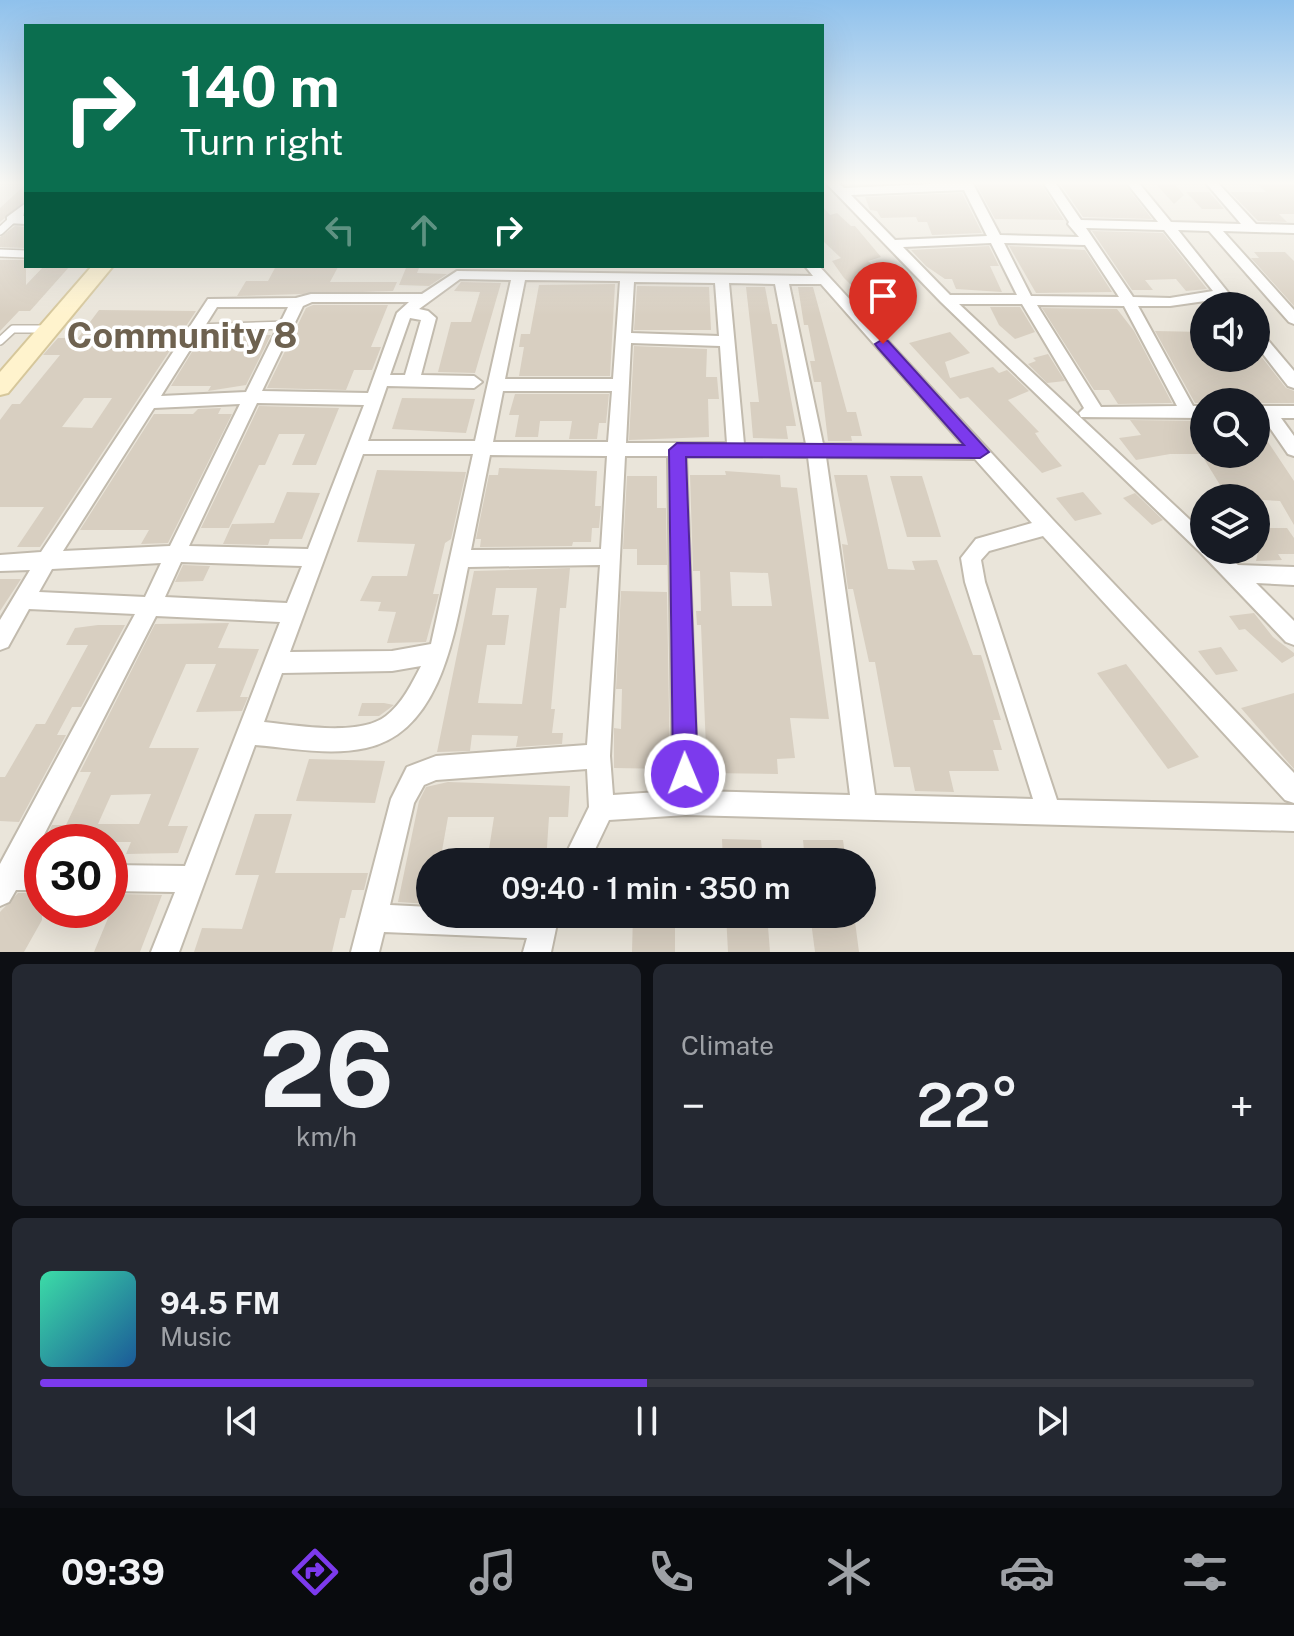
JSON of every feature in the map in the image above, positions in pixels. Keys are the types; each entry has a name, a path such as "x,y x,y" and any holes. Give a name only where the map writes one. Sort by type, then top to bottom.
{"street":[{"path":"875,226 946,299 1190,532"},
{"path":"990,226 1026,299 1096,413"},
{"path":"1076,226 1128,300 1190,402"},
{"path":"1167,226 1221,292"},
{"path":"1177,226 1294,229"},
{"path":"1213,228 1294,319"},
{"path":"893,244 997,239 1085,241"},
{"path":"0,387 101,268"},
{"path":"165,952 316,558 404,313 457,275 781,279 818,273 1047,527 1294,791"},
{"path":"250,733 363,739 392,726 416,695 440,652 519,275"},
{"path":"582,848 602,808 598,756 614,450 627,276"},
{"path":"722,278 736,450"},
{"path":"781,279 816,450 864,807"},
{"path":"0,640 45,563 213,302 297,303 311,298 423,298"},
{"path":"946,299 1190,301"},
{"path":"3,882 151,605 255,397 297,303"},
{"path":"404,313 423,314 429,318 411,381"},
{"path":"622,338 727,341"},
{"path":"1270,352 1294,382"},
{"path":"380,380 474,382"},
{"path":"495,385 619,385"},
{"path":"149,402 255,397 373,399"},
{"path":"1068,414 1190,412"},
{"path":"1270,412 1294,412"},
{"path":"1270,421 1294,449"},
{"path":"357,447 980,452"},
{"path":"677,450 686,803"},
{"path":"1047,527 983,545 971,558 975,582 1049,812"},
{"path":"0,563 175,554 316,558"},
{"path":"461,559 609,557"},
{"path":"1224,564 1294,635"},
{"path":"1234,574 1294,576"},
{"path":"26,600 295,613"},
{"path":"276,663 392,661 440,652"},
{"path":"365,952 403,799 416,776 436,768 598,756"},
{"path":"602,808 686,803 1294,818"},
{"path":"128,878 193,879"},
{"path":"3,882 24,879"},
{"path":"372,918 416,918"},
{"path":"537,952 542,928"}],"lane":[{"path":"0,253 24,254"},
{"path":"196,328 289,325"},
{"path":"0,341 13,329 49,329"}],"shaded area":[{"path":"0,226 24,226 24,268 824,268 824,226 1294,226 1294,952 0,952"}],"building":[{"path":"14,226 24,227 24,248 0,247 0,237"},
{"path":"824,226 855,226 881,257 868,261 894,285 863,297 832,261 841,258 824,242"},
{"path":"929,226 979,226 982,233 932,235"},
{"path":"1092,231 1163,233 1207,289 1186,291 1176,279 1145,280 1153,290 1132,290"},
{"path":"989,246 999,266 990,266 1002,292 956,289 952,279 945,279 926,266 911,250"},
{"path":"1009,246 1085,250 1112,292 1036,293"},
{"path":"1254,252 1285,252 1294,261 1294,306 1251,258 1259,258"},
{"path":"0,260 24,260 26,285 42,268 68,268 30,311 19,311 0,331"},
{"path":"275,268 337,268 330,282 397,282 393,291 237,296 246,281 268,281"},
{"path":"406,268 419,268 417,273 447,274 429,286 399,285"},
{"path":"461,282 501,283 475,373 438,372 451,322 471,322 480,292 454,291"},
{"path":"615,284 610,376 519,376 524,347 519,347 521,334 530,334 539,285"},
{"path":"637,286 709,287 711,330 634,330"},
{"path":"746,287 765,287 772,324 777,324 796,426 786,426 788,439 753,438 750,402 759,402"},
{"path":"798,287 813,287 847,412 856,412 862,436 851,436 852,441 828,441 821,382 814,382 810,361 815,361 808,325 804,325"},
{"path":"313,305 388,305 371,347 381,347 372,370 354,370 346,390 267,388 306,308"},
{"path":"990,307 1020,307 1035,332 1015,339 999,325"},
{"path":"1042,308 1117,309 1134,331 1172,403 1118,404 1109,390 1094,390"},
{"path":"99,310 196,311 40,547 17,547 44,507 0,507 0,420 12,404 20,404 60,355 43,355 58,338 78,338","holes":["84,398 112,398 92,428 62,427"]},
{"path":"1155,331 1190,332 1190,372 1270,372 1270,368 1286,388 1294,391 1294,403 1270,403 1270,388 1190,388 1190,394"},
{"path":"950,332 970,353 945,362 950,378 993,367 999,373 1007,370 1029,391 1008,400 1039,432 1035,433 1062,466 1042,473 968,397 960,399 909,343"},
{"path":"203,334 271,335 246,385 208,391 211,386 171,386"},
{"path":"634,346 707,349 706,377 717,377 719,399 708,399 709,437 629,440"},
{"path":"1048,354 1065,381 1047,383 1028,364 1036,361 1033,358"},
{"path":"515,394 609,394 606,423 599,423 597,439 569,439 572,421 540,421 538,437 515,437 519,415 509,415"},
{"path":"402,398 475,399 466,433 392,429"},
{"path":"259,406 339,408 316,465 292,465 305,434 279,434 265,465 259,465 229,528 201,528"},
{"path":"221,408 218,414 232,414 168,543 141,544 149,530 80,530 154,414 193,414 198,409"},
{"path":"1130,420 1190,421 1190,454 1136,460 1119,438 1141,435"},
{"path":"1270,445 1294,481 1294,525 1280,501 1270,500 1270,484 1219,484 1210,468 1270,468"},
{"path":"499,468 597,471 595,506 601,506 599,528 592,528 591,542 573,542 572,546 480,547 481,539 476,539 489,475 498,475"},
{"path":"377,470 466,472 451,539 445,543 433,594 439,594 426,642 387,643 396,612 378,611 381,602 360,601 372,576 407,576 415,544 357,542"},
{"path":"725,471 780,475 781,487 797,488 829,719 790,718 795,758 777,759 778,774 707,773 701,625 697,625 696,611 701,611 700,571 693,571 690,475 726,475","holes":["730,572 768,573 772,606 732,606"]},
{"path":"834,475 867,475 888,569 915,570 912,561 937,560 973,655 981,655 1001,720 993,720 1002,750 993,750 999,771 949,771 954,792 915,791 910,767 894,767 875,662 869,662 853,589 848,589 842,544 848,545"},
{"path":"627,476 657,476 657,508 666,508 667,565 637,565 637,549 623,549"},
{"path":"890,476 922,476 941,537 907,537"},
{"path":"287,492 320,493 302,539 270,539 268,545 223,544 232,524 274,523"},
{"path":"1083,492 1102,514 1075,521 1056,498"},
{"path":"1135,493 1163,520 1152,525 1123,498"},
{"path":"1270,528 1287,528 1294,538 1294,554 1278,554 1282,560 1270,560"},
{"path":"183,565 210,566 203,581 175,582"},
{"path":"570,568 566,608 560,608 551,709 555,709 552,733 563,733 562,744 516,747 518,736 472,735 470,751 437,752 474,571","holes":["496,588 537,588 522,704 478,703 487,645 505,645 509,615 492,615"]},
{"path":"0,579 21,579 0,611"},
{"path":"621,591 667,592 670,769 614,768 614,728 621,729 622,689 616,689"},
{"path":"1254,613 1273,637 1294,656 1282,663 1245,629 1239,630 1229,616"},
{"path":"229,623 218,648 259,649 240,697 248,697 242,711 196,712 216,664 186,664 149,748 199,748 168,826 188,826 178,853 128,854 131,842 128,842 128,824 139,824 151,794 111,795 98,824 66,824 91,772 80,772 155,624"},
{"path":"125,625 81,707 72,707 57,735 66,735 19,822 0,821 0,777 5,777 36,724 45,724 88,645 66,645 75,628"},
{"path":"1221,647 1238,671 1216,675 1198,651"},
{"path":"1126,664 1199,757 1168,769 1097,673"},
{"path":"1294,693 1294,769 1241,708"},
{"path":"362,703 394,705 379,716 358,716"},
{"path":"309,759 385,761 375,803 296,801"},
{"path":"448,782 570,786 568,817 549,817 547,848 489,848 494,817 448,817 442,848 416,848 416,903 398,902 419,801 426,787"},
{"path":"255,814 292,814 275,873 368,873 364,890 352,890 345,918 340,918 332,952 194,952 202,928 242,929 259,875 235,875"},
{"path":"722,839 761,840 762,848 722,848"},
{"path":"803,840 843,840 844,848 804,848"},
{"path":"18,893 24,893 24,928 38,928 24,952 0,952 0,912"},
{"path":"128,894 162,895 140,952 94,952 104,928 128,928"},
{"path":"633,928 675,928 675,952 632,952"},
{"path":"727,928 768,928 770,952 728,952"},
{"path":"812,928 856,928 859,952 815,952"}],"district":[{"name":"Community 8","path":"182,335"}],"route":[{"path":"685,774 677,450 980,452 883,344"}]}
